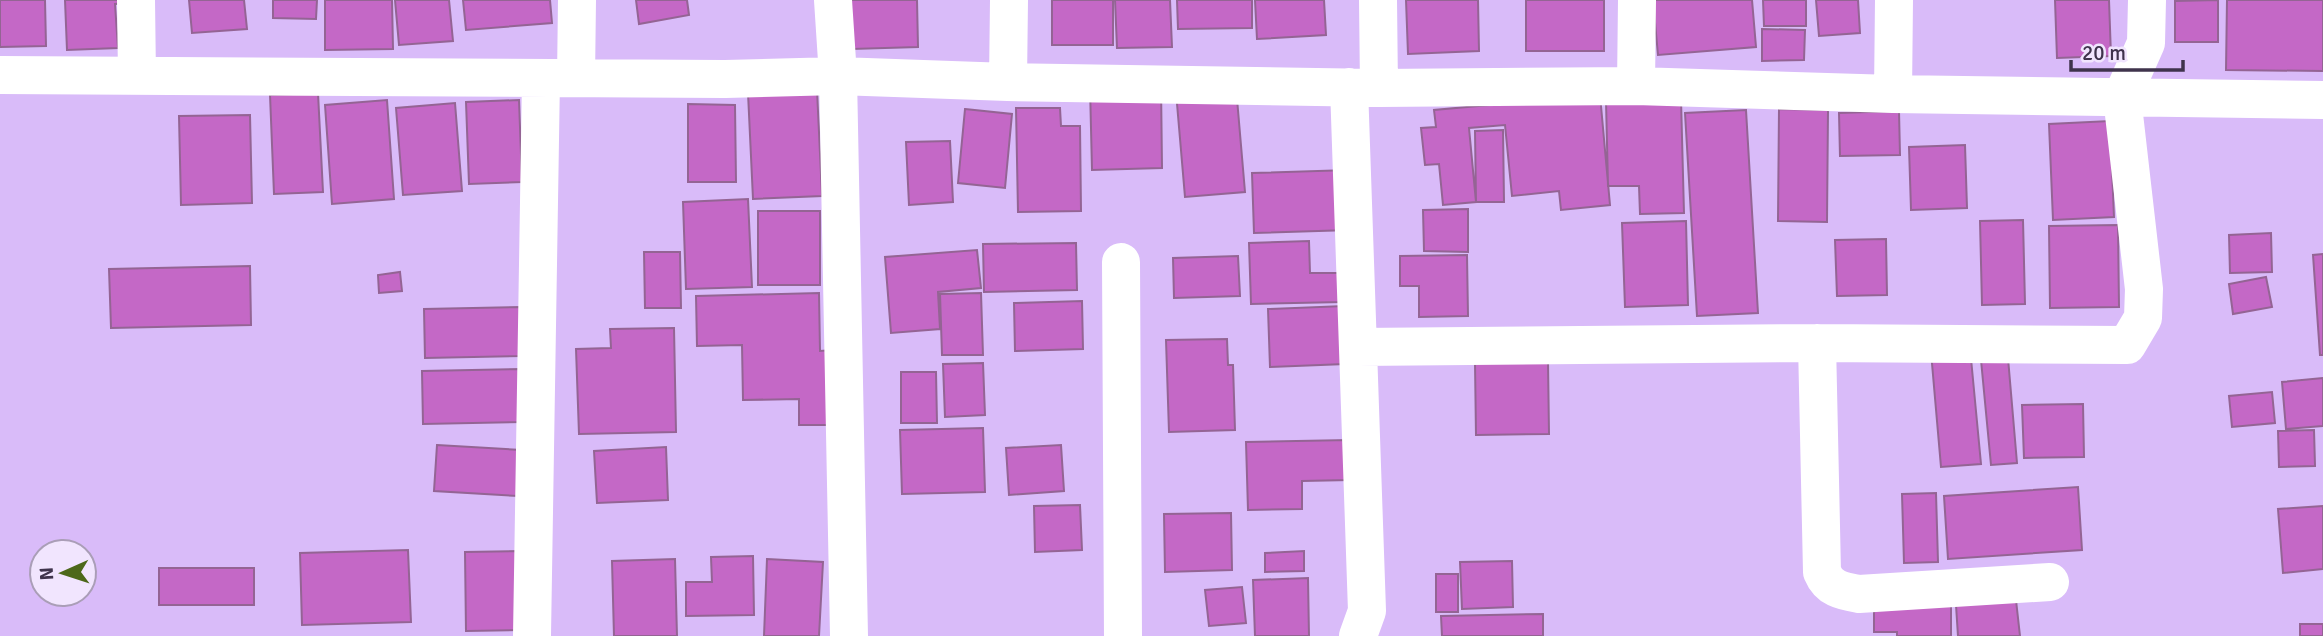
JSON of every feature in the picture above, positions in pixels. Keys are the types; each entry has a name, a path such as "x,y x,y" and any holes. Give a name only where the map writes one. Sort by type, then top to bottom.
{"street":[{"path":"136,0 137,76"},
{"path":"532,636 559,78 577,0"},
{"path":"833,0 838,76 849,636"},
{"path":"1008,82 1009,0"},
{"path":"1358,636 1367,611 1357,347 1364,87 1378,0"},
{"path":"1636,86 1637,0"},
{"path":"1893,94 1894,0"},
{"path":"1357,347 1817,343 2127,345 2143,318 2144,289 2122,97 2146,43 2147,0"},
{"path":"0,75 725,79 838,76 1008,82 1364,87 1636,86 1893,94 2323,100"},
{"path":"1121,262 1124,636"},
{"path":"1817,343 1822,572 1826,582 1839,590 1859,594 2050,582"}],"building":[{"path":"0,0 45,0 46,46 0,47"},
{"path":"65,0 133,0 133,3 115,4 118,48 67,50"},
{"path":"189,0 244,0 247,29 192,33"},
{"path":"273,0 317,0 316,19 273,18"},
{"path":"325,0 392,0 393,49 325,50"},
{"path":"395,0 449,0 453,41 399,45"},
{"path":"463,0 550,0 552,23 466,30"},
{"path":"636,0 687,0 689,15 639,24"},
{"path":"851,0 917,0 918,47 852,49"},
{"path":"1052,0 1113,0 1113,45 1052,45"},
{"path":"1115,0 1170,0 1172,47 1117,48"},
{"path":"1177,0 1252,0 1252,28 1178,29"},
{"path":"1255,0 1324,0 1326,35 1257,39"},
{"path":"1406,0 1478,0 1479,51 1408,54"},
{"path":"1526,0 1604,0 1604,51 1526,51"},
{"path":"1653,0 1752,0 1756,47 1658,55"},
{"path":"1763,0 1806,0 1806,26 1764,26"},
{"path":"1816,0 1858,0 1860,33 1819,36"},
{"path":"2055,0 2109,0 2111,56 2057,58"},
{"path":"2218,0 2218,42 2175,42 2175,1"},
{"path":"2227,0 2323,0 2323,71 2226,70"},
{"path":"1762,29 1805,30 1804,60 1762,61"},
{"path":"1161,85 1162,168 1092,170 1090,87"},
{"path":"1236,87 1245,192 1185,197 1176,92"},
{"path":"817,90 822,196 753,199 748,93"},
{"path":"318,93 323,192 274,194 270,95"},
{"path":"1600,95 1610,205 1561,210 1559,191 1512,196 1505,125 1469,128 1476,202 1443,205 1439,164 1425,165 1421,128 1436,127 1434,110"},
{"path":"1681,99 1684,213 1640,214 1639,186 1608,186 1606,101"},
{"path":"387,100 394,199 332,204 325,105"},
{"path":"519,100 522,182 469,184 466,102"},
{"path":"455,103 462,191 403,195 396,108"},
{"path":"688,104 735,105 736,182 688,182"},
{"path":"1016,108 1060,108 1061,126 1080,126 1081,211 1018,212"},
{"path":"965,109 1012,114 1005,188 958,183"},
{"path":"1779,109 1828,110 1827,222 1778,221"},
{"path":"1746,110 1758,313 1697,316 1685,113"},
{"path":"1899,111 1900,155 1840,156 1839,113"},
{"path":"250,115 252,203 181,205 179,116"},
{"path":"2110,121 2114,217 2053,220 2049,124"},
{"path":"1503,130 1504,202 1476,202 1475,131"},
{"path":"950,141 953,202 909,205 906,142"},
{"path":"1965,145 1967,208 1911,210 1909,147"},
{"path":"1349,170 1350,230 1254,233 1252,173"},
{"path":"748,199 752,287 686,289 683,202"},
{"path":"1468,209 1468,252 1424,251 1423,210"},
{"path":"758,211 820,211 820,285 758,285"},
{"path":"2023,220 2025,304 1982,305 1980,221"},
{"path":"1686,221 1688,305 1625,307 1622,223"},
{"path":"2118,225 2119,307 2050,308 2049,226"},
{"path":"2271,233 2272,272 2230,273 2229,235"},
{"path":"1886,239 1887,295 1837,296 1835,240"},
{"path":"1309,241 1310,273 1342,273 1343,302 1251,304 1249,243"},
{"path":"1076,243 1077,290 984,292 983,244"},
{"path":"977,250 981,288 938,292 940,329 891,333 885,257"},
{"path":"644,252 680,252 681,308 645,308"},
{"path":"2323,254 2323,355 2320,355 2313,255"},
{"path":"1467,255 1468,316 1419,317 1419,286 1400,286 1400,256"},
{"path":"1238,256 1240,296 1174,298 1173,258"},
{"path":"250,266 251,325 111,328 109,269"},
{"path":"400,272 402,291 379,293 378,275"},
{"path":"2266,277 2272,307 2233,314 2229,284"},
{"path":"819,293 820,351 832,350 834,425 799,425 799,399 743,400 742,345 697,346 696,296"},
{"path":"981,293 983,355 942,355 940,294"},
{"path":"1082,301 1083,349 1015,351 1014,303"},
{"path":"1344,306 1345,364 1270,367 1268,309"},
{"path":"522,307 522,356 425,358 424,309"},
{"path":"674,328 676,432 579,434 576,349 611,348 610,329"},
{"path":"1227,339 1228,365 1233,365 1235,430 1169,432 1166,340"},
{"path":"1970,348 1981,464 1941,467 1931,352"},
{"path":"2008,358 2017,463 1991,465 1981,360"},
{"path":"1548,361 1549,434 1476,435 1475,363"},
{"path":"983,363 985,415 945,417 943,364"},
{"path":"522,369 523,422 423,424 422,371"},
{"path":"901,372 936,372 937,423 901,423"},
{"path":"2323,378 2323,426 2286,429 2282,382"},
{"path":"2272,392 2275,423 2232,427 2229,396"},
{"path":"2083,404 2084,457 2024,458 2022,405"},
{"path":"983,428 985,492 902,494 900,430"},
{"path":"2314,430 2315,466 2279,467 2278,431"},
{"path":"1349,440 1350,480 1302,481 1302,509 1248,510 1246,442"},
{"path":"437,445 521,450 518,496 434,491"},
{"path":"1061,445 1064,491 1009,495 1006,448"},
{"path":"666,447 668,500 597,503 594,451"},
{"path":"2078,487 2082,550 1948,559 1944,496"},
{"path":"1936,493 1938,562 1904,563 1902,494"},
{"path":"1080,505 1082,550 1035,552 1034,506"},
{"path":"2323,506 2323,569 2283,573 2278,509"},
{"path":"1231,513 1232,570 1165,572 1164,514"},
{"path":"408,550 411,622 302,625 300,553"},
{"path":"519,551 520,630 466,631 465,552"},
{"path":"1304,551 1304,571 1265,572 1265,553"},
{"path":"753,556 754,615 686,616 686,582 712,582 711,557"},
{"path":"675,559 677,636 614,636 612,561"},
{"path":"767,559 823,562 819,636 764,636"},
{"path":"1512,561 1513,607 1462,609 1460,562"},
{"path":"159,568 254,568 254,605 159,605"},
{"path":"1436,574 1458,574 1458,612 1436,612"},
{"path":"1308,578 1309,636 1255,636 1253,580"},
{"path":"1242,587 1246,623 1209,626 1205,590"},
{"path":"2016,600 2020,636 1958,636 1956,605"},
{"path":"1951,604 1951,636 1897,636 1897,632 1874,632 1874,605"},
{"path":"1543,614 1543,636 1442,636 1441,616"},
{"path":"2300,624 2323,624 2323,636 2300,636"}]}
